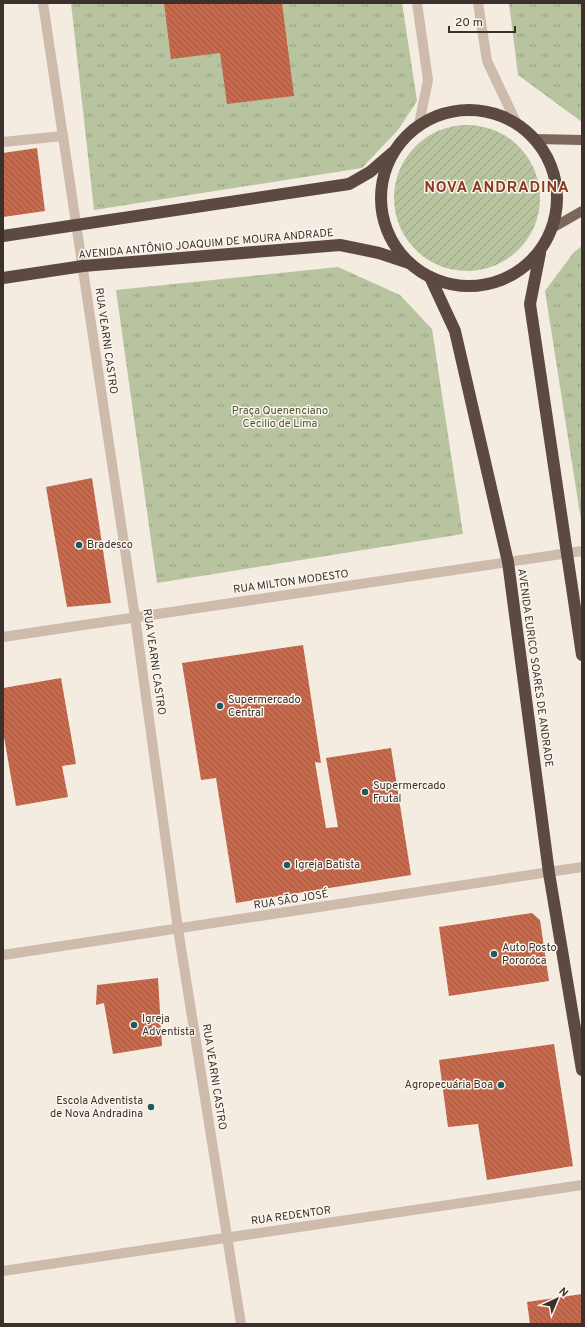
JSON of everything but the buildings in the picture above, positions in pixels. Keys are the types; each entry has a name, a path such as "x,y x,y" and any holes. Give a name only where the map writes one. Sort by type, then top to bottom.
{"highway":[{"path":"3,236 348,184 370,172 393,152 419,124 437,115 457,110 477,109 497,113 516,122 536,139 552,165 558,196 554,227 540,253 530,304 582,655"},
{"path":"393,152 382,181 381,211 391,240 410,264 430,277 459,286 489,284 517,273 540,253"},
{"name":"AVENIDA ANTÔNIO JOAQUIM DE MOURA ANDRADE","path":"3,278 83,266 340,245 379,253 410,264"},
{"name":"AVENIDA EURICO SOARES DE ANDRADE","path":"430,277 455,331 508,562 549,873 582,1070"}],"main road":[{"path":"536,139 582,140"},
{"path":"554,227 582,211"}],"street":[{"name":"RUA VEARNI CASTRO","path":"43,3 135,617 178,929 241,1324"},
{"path":"417,3 428,80 419,124"},
{"path":"478,3 487,61 516,122"},
{"path":"3,142 63,136"},
{"name":"RUA MILTON MODESTO","path":"3,636 582,551"},
{"name":"RUA SÃO JOSÉ","path":"3,955 582,867"},
{"name":"RUA REDENTOR","path":"3,1271 582,1185"}],"green space":[{"path":"71,3 402,3 417,101 398,130 362,168 94,210"},
{"path":"509,3 582,3 582,122 518,75"},
{"path":"460,125 474,125 502,133 514,141 524,151 535,170 539,184 539,212 532,233 524,245 514,255 495,266 474,271 460,271 432,263 420,255 410,245 399,226 394,205 394,191 402,163 410,151 420,141 439,130"},
{"path":"582,246 581,520 545,291 574,252"},
{"name":"Praça Quenenciano Cecilio de Lima","path":"338,267 400,295 432,329 463,534 157,583 116,290"}],"place":[{"name":"Bradesco","path":"79,545"},
{"name":"Supermercado Central","path":"220,706"},
{"name":"Supermercado Frutal","path":"365,792"},
{"name":"Igreja Batista","path":"287,865"},
{"name":"Auto Posto Pororóca","path":"494,954"},
{"name":"Igreja Adventista","path":"134,1025"},
{"name":"Agropecuária Boa","path":"501,1085"},
{"name":"Escola Adventista de Nova Andradina","path":"151,1107"}],"district":[{"name":"NOVA ANDRADINA","path":"497,188"}]}
